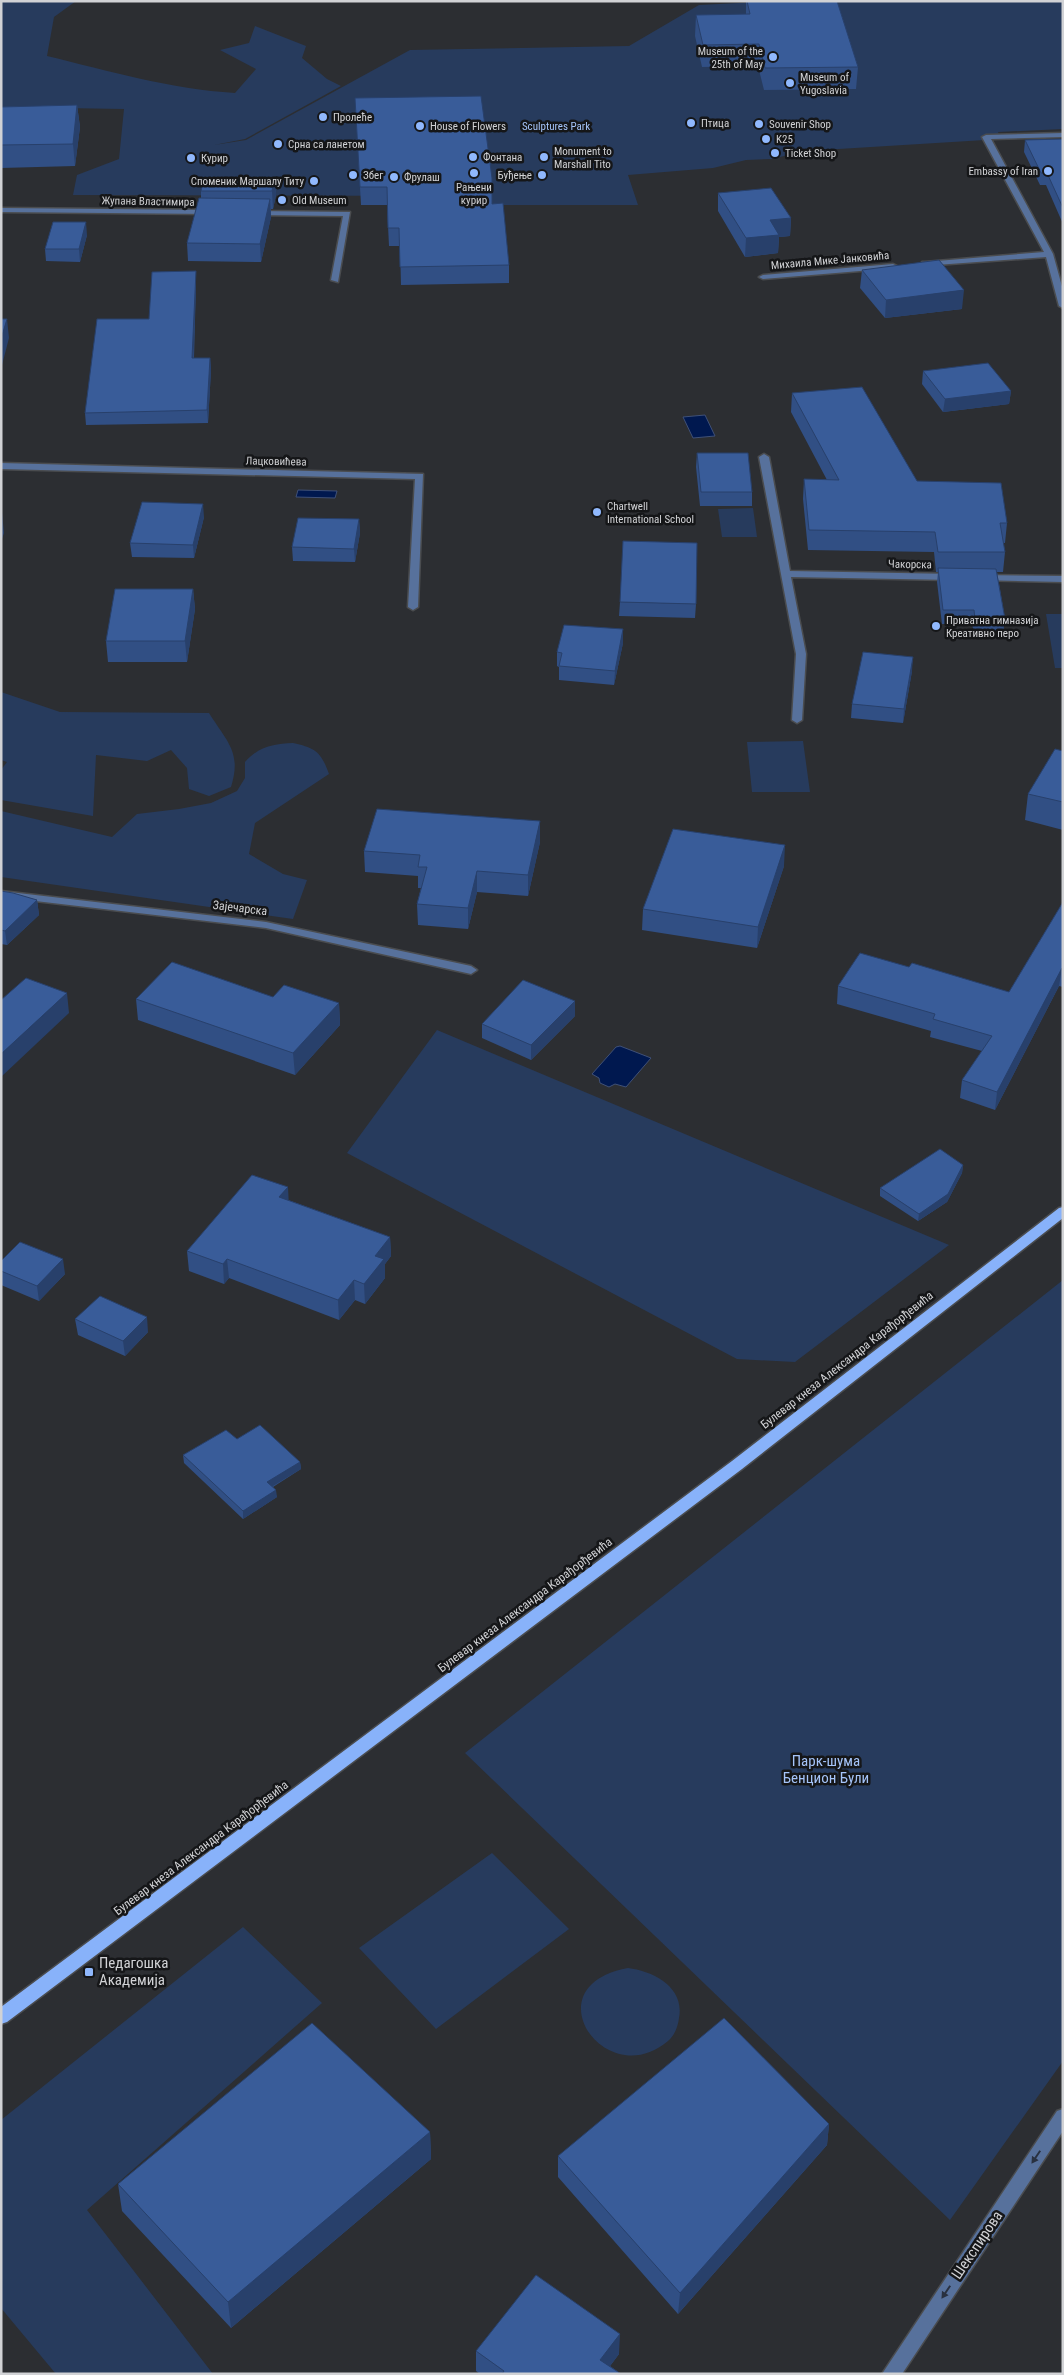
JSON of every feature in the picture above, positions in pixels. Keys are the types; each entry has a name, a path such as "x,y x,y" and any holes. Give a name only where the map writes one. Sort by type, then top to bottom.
{"main road":[{"name":"Булевар кнеза Александра Карађорђевића","path":"1,2017 737,1465 1063,1211"}],"street":[{"path":"1063,135 986,137 1048,254 1063,306"},
{"name":"Жупана Властимира","path":"1,210 221,213"},
{"path":"241,213 347,214 335,280"},
{"path":"911,265 1048,254"},
{"name":"Михаила Мике Јанковића","path":"763,277 901,266"},
{"path":"764,457 801,654 797,720"},
{"name":"Лацковићева","path":"1,466 420,476 413,607"},
{"name":"Чакорска","path":"786,574 1063,579"},
{"name":"Зајечарска","path":"1,894 266,924 471,970"},
{"name":"Шекспирова","path":"891,2374 1063,2116"}],"green space":[{"name":"Sculptures Park","path":"1,1 76,1 54,17 47,56 187,88 235,93 256,69 220,50 249,43 255,26 306,46 302,58 327,79 341,86 245,139 214,145 246,140 410,50 629,46 699,5 779,1 1063,1 1063,129 998,132 1001,139 806,151 771,159 746,160 713,168 628,175 638,205 492,205 491,196 73,195 77,175 119,159 124,109 1,107"},
{"path":"753,508 757,537 722,537 718,509"},
{"path":"1046,614 1063,614 1063,668 1055,668"},
{"path":"1,692 60,712 209,713 227,740 234,756 235,765 231,787 209,796 189,789 187,768 171,750 147,761 96,755 93,816 1,800 1,770 7,762 1,760"},
{"path":"803,741 810,792 752,792 747,742"},
{"path":"293,743 317,752 329,774 255,823 249,854 283,874 307,880 293,919 1,877 1,811 112,837 137,814 211,803 237,791 245,778 245,762 250,757 267,747"},
{"path":"437,1030 949,1245 795,1362 737,1359 347,1153"},
{"name":"Парк-шума Бенцион Були","path":"1063,1280 1063,2061 950,2220 465,1753"},
{"path":"492,1853 569,1929 436,2029 359,1948"},
{"path":"243,1927 322,2003 87,2210 213,2374 56,2374 1,2308 1,2120"},
{"path":"628,1968 647,1973 665,1982 672,1989 680,2007 678,2024 673,2036 668,2041 644,2054 622,2054 602,2046 588,2031 581,2013 584,1994 599,1978"}],"water":[{"path":"705,415 715,436 693,438 683,417"},
{"path":"298,490 337,491 335,498 296,497"},
{"path":"620,1046 651,1058 626,1087 615,1084 609,1087 600,1083 599,1078 592,1074 616,1047"}],"building":[{"path":"747,1 837,1 858,67 765,68 759,44 703,45 696,15 750,14"},
{"path":"481,96 492,178 492,204 503,203 509,265 400,267 399,228 388,228 387,187 360,187 355,98"},
{"path":"77,105 73,144 1,145 1,107"},
{"path":"1063,139 1063,208 1047,173 1041,173 1025,140"},
{"path":"204,178 275,178 272,191 201,191"},
{"path":"771,188 791,218 770,220 779,235 746,238 718,193"},
{"path":"199,198 270,199 260,244 187,243"},
{"path":"53,222 86,222 79,249 45,249"},
{"path":"939,260 964,290 886,300 862,270"},
{"path":"196,271 192,358 210,358 207,410 85,413 97,319 149,319 152,272"},
{"path":"1,319 7,319 1,339"},
{"path":"988,363 1011,391 945,399 923,371"},
{"path":"862,387 917,481 1001,483 1007,523 1000,523 1005,552 938,552 935,532 809,530 804,479 839,480 792,393"},
{"path":"697,453 748,453 752,492 701,492"},
{"path":"142,502 203,504 193,545 130,543"},
{"path":"298,518 359,519 354,549 292,547"},
{"path":"623,541 697,543 696,604 620,602"},
{"path":"938,568 996,569 1005,619 975,619 974,610 943,610"},
{"path":"115,589 193,589 185,641 106,641"},
{"path":"564,625 623,629 615,671 559,666 562,653 557,652"},
{"path":"863,652 913,657 904,709 852,704"},
{"path":"1055,749 1063,751 1063,802 1028,794"},
{"path":"377,809 540,821 528,875 477,871 468,908 417,904 427,867 418,867 420,855 364,851"},
{"path":"673,829 785,845 758,927 643,909"},
{"path":"1,891 37,900 5,931 1,930"},
{"path":"1063,902 1063,968 997,1092 962,1080 992,1036 933,1019 935,1014 838,986 860,953 909,967 912,963 1009,992"},
{"path":"172,962 273,997 284,985 339,1003 293,1053 136,999"},
{"path":"26,978 67,993 1,1054 1,1000"},
{"path":"523,980 575,1001 531,1045 482,1024"},
{"path":"940,1149 963,1165 948,1194 919,1214 880,1188"},
{"path":"252,1175 288,1187 279,1197 390,1237 375,1256 384,1259 364,1284 354,1280 338,1300 227,1259 223,1264 187,1251"},
{"path":"20,1242 63,1259 37,1286 1,1271 1,1261"},
{"path":"100,1296 147,1317 123,1341 75,1319"},
{"path":"260,1425 300,1462 267,1482 276,1490 243,1511 183,1455 226,1430 237,1439"},
{"path":"724,2018 829,2124 680,2293 558,2156"},
{"path":"312,2023 430,2132 228,2302 118,2184"},
{"path":"536,2275 620,2334 600,2360 621,2374 502,2374 504,2371 476,2351"}],"place":[{"name":"Museum of the 25th of May","path":"773,57"},
{"name":"Museum of Yugoslavia","path":"790,83"},
{"name":"Пролеће","path":"323,117"},
{"name":"Птица","path":"691,123"},
{"name":"Souvenir Shop","path":"759,124"},
{"name":"House of Flowers","path":"420,126"},
{"name":"K25","path":"766,139"},
{"name":"Срна са ланетом","path":"278,144"},
{"name":"Ticket Shop","path":"775,153"},
{"name":"Фонтана","path":"473,157"},
{"name":"Monument to Marshall Tito","path":"544,157"},
{"name":"Курир","path":"191,158"},
{"name":"Embassy of Iran","path":"1048,171"},
{"name":"Рањени курир","path":"474,173"},
{"name":"Збег","path":"353,175"},
{"name":"Буђење","path":"542,175"},
{"name":"Фрулаш","path":"394,177"},
{"name":"Споменик Маршалу Титу","path":"314,181"},
{"name":"Old Museum","path":"282,200"},
{"name":"Chartwell International School","path":"597,512"},
{"name":"Приватна гимназија Креативно перо","path":"936,626"},
{"name":"Педагошка Академија","path":"89,1972"}]}
